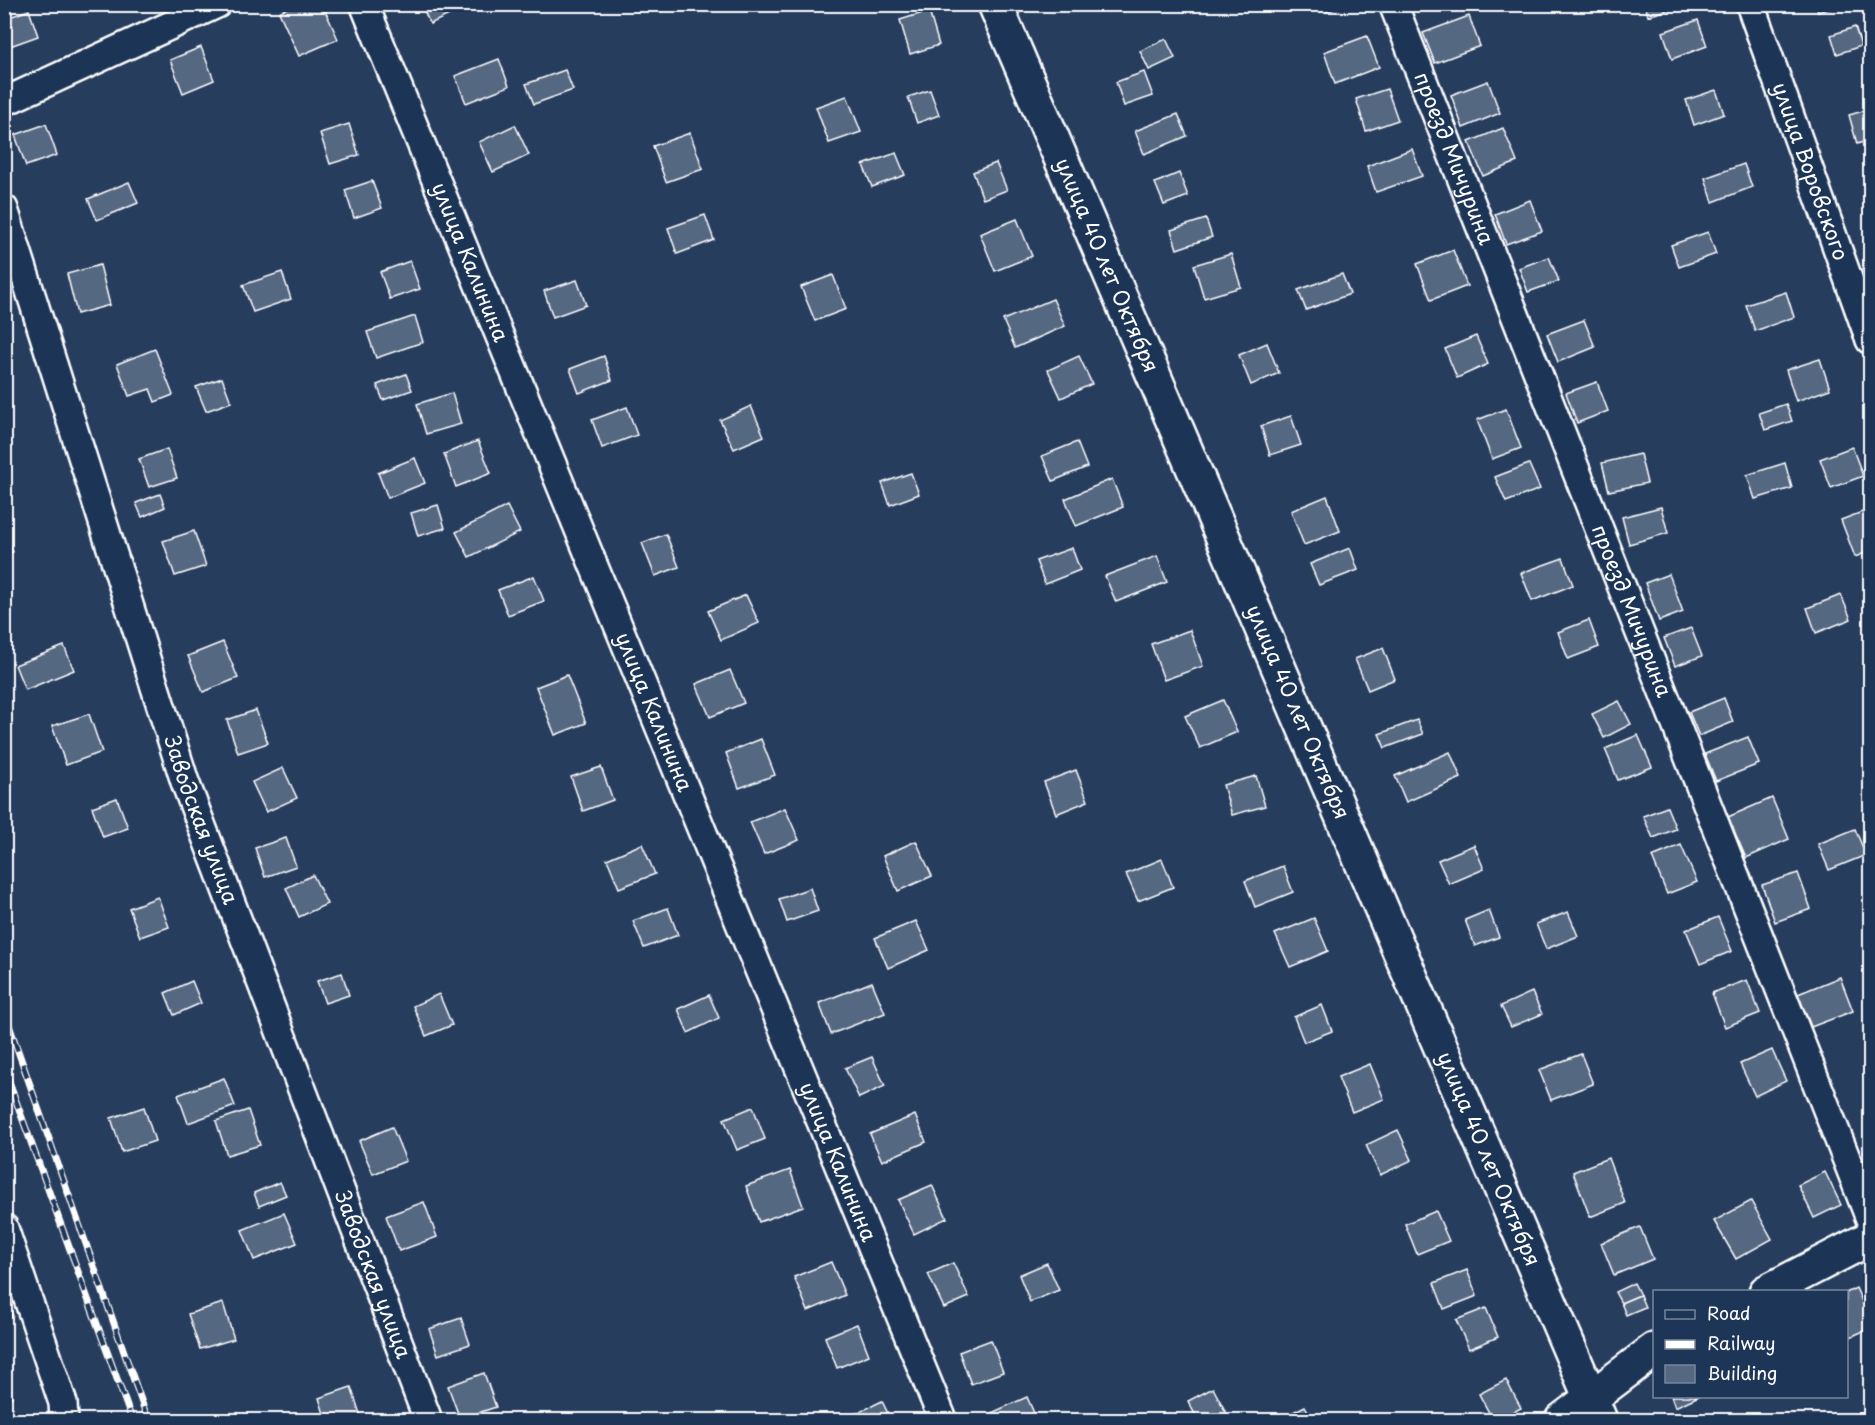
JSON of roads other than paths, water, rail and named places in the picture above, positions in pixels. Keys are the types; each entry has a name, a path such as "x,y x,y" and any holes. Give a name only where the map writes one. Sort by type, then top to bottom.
{"street":[{"path":"4,102 218,4"},
{"name":"улица Калинина","path":"364,4 943,1420"},
{"name":"улица 40 лет Октября","path":"995,4 1595,1410"},
{"name":"проезд Мичурина","path":"1392,4 1870,1219"},
{"name":"улица Воровского","path":"1750,4 1870,340"},
{"name":"Заводская улица","path":"4,209 184,782 428,1420"},
{"path":"4,1228 63,1403 64,1420"},
{"path":"1770,1290 1870,1238"},
{"path":"1562,1420 1595,1410 1653,1351"}],"railway":[{"path":"4,1011 148,1420"},
{"path":"4,1068 132,1420"}]}
